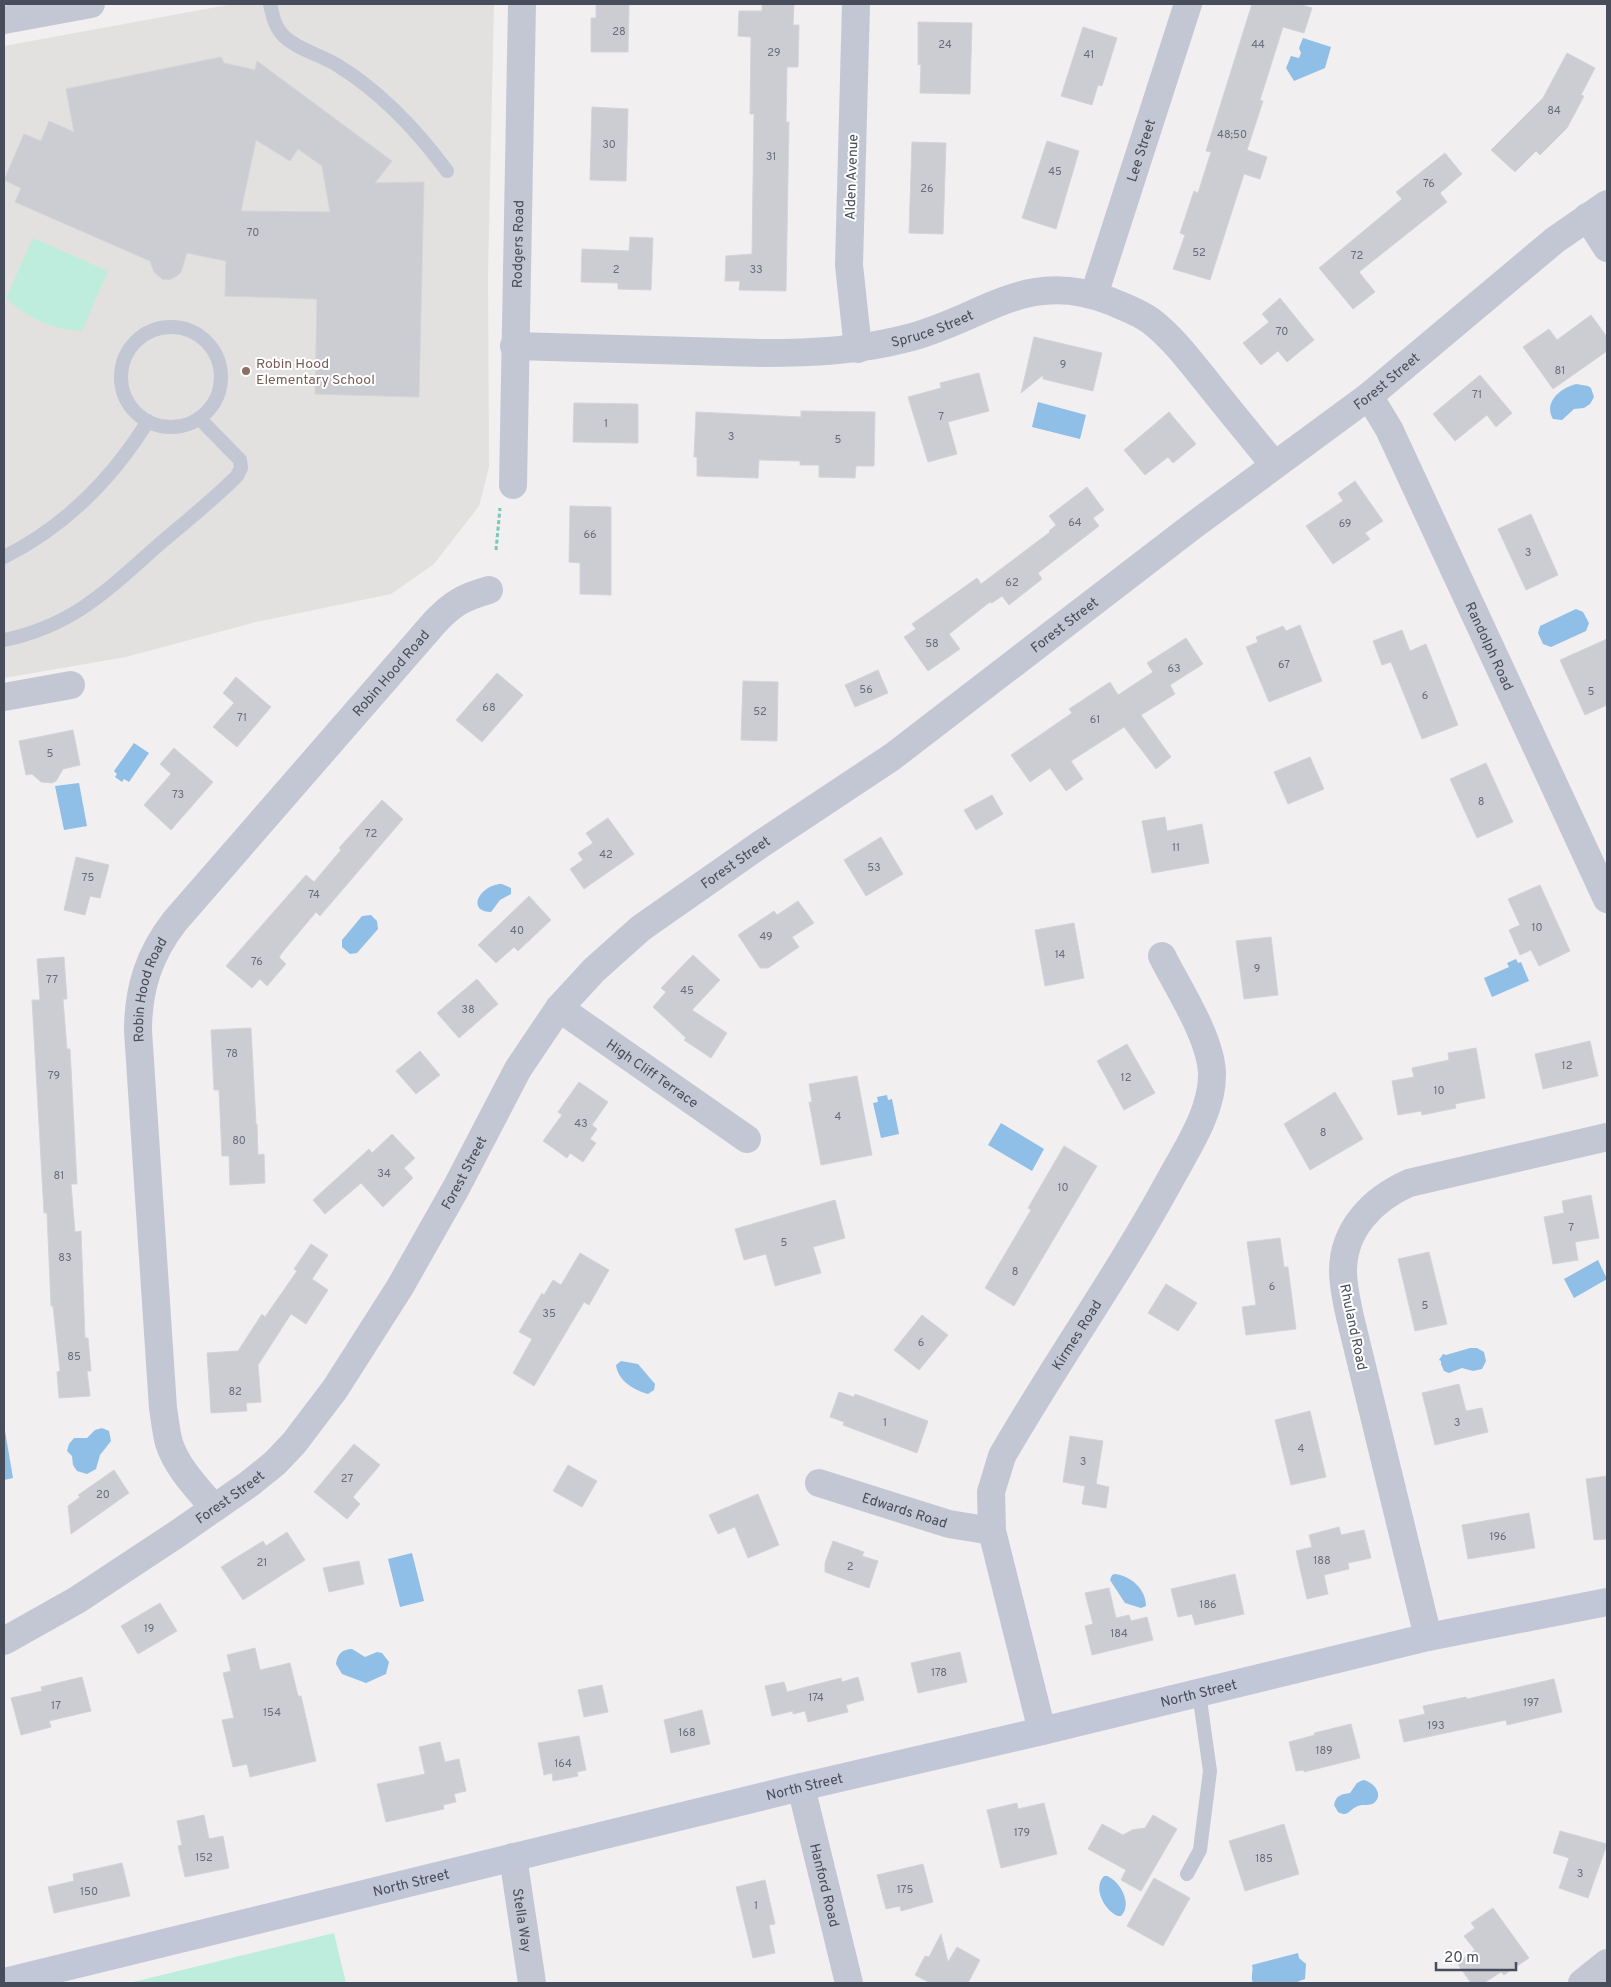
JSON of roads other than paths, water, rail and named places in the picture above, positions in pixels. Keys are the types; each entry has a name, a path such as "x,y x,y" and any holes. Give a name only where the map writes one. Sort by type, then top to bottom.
{"street":[{"path":"4,20 91,4"},
{"name":"Rodgers Road","path":"513,485 514,346 522,4"},
{"name":"Alden Avenue","path":"856,4 849,264 858,349"},
{"name":"Lee Street","path":"1094,295 1188,4"},
{"path":"1597,211 1607,248"},
{"name":"Forest Street","path":"4,1641 102,1584 214,1508 249,1484 294,1444 335,1389 400,1287 447,1205 518,1069 559,1008 594,970 641,928 761,844 892,757 1274,465 1369,396 1555,240 1597,211"},
{"name":"Spruce Street","path":"514,346 771,353 858,349 910,338 937,329 1001,300 1016,296 1071,290 1094,295 1140,314 1158,327 1192,363 1274,465"},
{"name":"Randolph Road","path":"1369,396 1390,429 1607,899"},
{"name":"Robin Hood Road","path":"214,1508 176,1459 169,1443 164,1417 138,1031 143,981 156,949 175,921 435,622 452,605 460,600 489,590"},
{"path":"4,697 71,685"},
{"name":"Kirmes Road","path":"1042,1731 992,1531 991,1492 1002,1456 1146,1224 1190,1144 1209,1098 1212,1075 1210,1058 1203,1035 1162,956"},
{"name":"High Cliff Terrace","path":"559,1008 746,1139"},
{"name":"Rhuland Road","path":"1428,1636 1350,1317 1343,1272 1348,1240 1365,1214 1377,1202 1392,1191 1409,1183 1607,1137"},
{"name":"Edwards Road","path":"819,1483 949,1524 992,1531"},
{"name":"North Street","path":"4,1982 1428,1636 1607,1602"},
{"name":"Hanford Road","path":"801,1787 850,1983"},
{"name":"Stella Way","path":"513,1858 532,1983"},
{"path":"1582,1983 1607,1962"}],"lane":[{"path":"270,4 276,25 286,38 335,64 378,94 415,130 447,171"},
{"path":"174,328 193,333 209,345 218,362 220,372 219,391 210,408 200,418 186,425 167,427 148,421 133,410 123,393 121,383 126,354 138,339 155,330 174,328"},
{"path":"4,640 27,635 53,626 89,604 238,476 241,468 240,460 200,418"},
{"path":"4,556 52,527 94,492 130,450 148,421"},
{"path":"1187,1874 1200,1850 1210,1771 1199,1693"}],"water":[{"path":"1303,38 1331,47 1325,68 1294,81 1286,68 1291,56 1299,58 1301,53 1299,48"},
{"path":"1576,384 1591,388 1594,397 1590,404 1584,408 1574,409 1562,420 1553,419 1550,407 1555,397 1559,392"},
{"path":"1038,402 1086,415 1080,439 1032,427"},
{"path":"1576,609 1583,612 1589,623 1586,631 1551,647 1543,644 1538,633 1540,626"},
{"path":"134,743 149,753 129,782 124,779 122,782 115,777 117,774 114,771"},
{"path":"79,783 87,826 64,830 55,786"},
{"path":"502,884 511,888 511,894 500,900 491,912 483,911 478,903 482,893 494,885"},
{"path":"371,915 377,921 378,929 357,953 350,954 342,947 342,940 362,916"},
{"path":"1516,959 1518,963 1521,962 1529,981 1492,997 1484,978 1509,967 1507,963"},
{"path":"887,1095 888,1100 892,1099 899,1134 881,1138 873,1103 878,1102 877,1097"},
{"path":"1001,1123 1044,1149 1032,1171 988,1145"},
{"path":"1598,1260 1607,1279 1574,1298 1564,1279"},
{"path":"1470,1348 1477,1348 1484,1352 1486,1361 1482,1369 1473,1371 1462,1368 1449,1373 1444,1371 1439,1360 1443,1354 1446,1355"},
{"path":"621,1361 638,1364 655,1384 654,1390 648,1394 637,1390 623,1380 617,1371 616,1365"},
{"path":"102,1428 109,1431 111,1441 100,1455 96,1469 87,1474 77,1471 73,1465 72,1456 67,1451 69,1444 74,1438 87,1438 95,1430"},
{"path":"4,1431 13,1478 4,1480"},
{"path":"412,1553 424,1601 400,1607 388,1559"},
{"path":"1112,1575 1127,1577 1136,1584 1143,1594 1146,1606 1141,1608 1125,1603 1110,1580"},
{"path":"352,1649 365,1657 377,1652 382,1653 389,1662 386,1674 366,1683 342,1674 336,1664 338,1657 343,1651"},
{"path":"1363,1780 1373,1785 1378,1792 1374,1803 1355,1807 1347,1814 1338,1812 1334,1805 1336,1799 1350,1793 1357,1783"},
{"path":"1104,1876 1112,1879 1123,1893 1126,1905 1121,1916 1113,1913 1102,1899 1099,1887"},
{"path":"1298,1953 1299,1958 1306,1964 1305,1979 1297,1983 1253,1983 1252,1965"}],"place":[{"name":"Robin Hood Elementary School","path":"246,371"}]}
